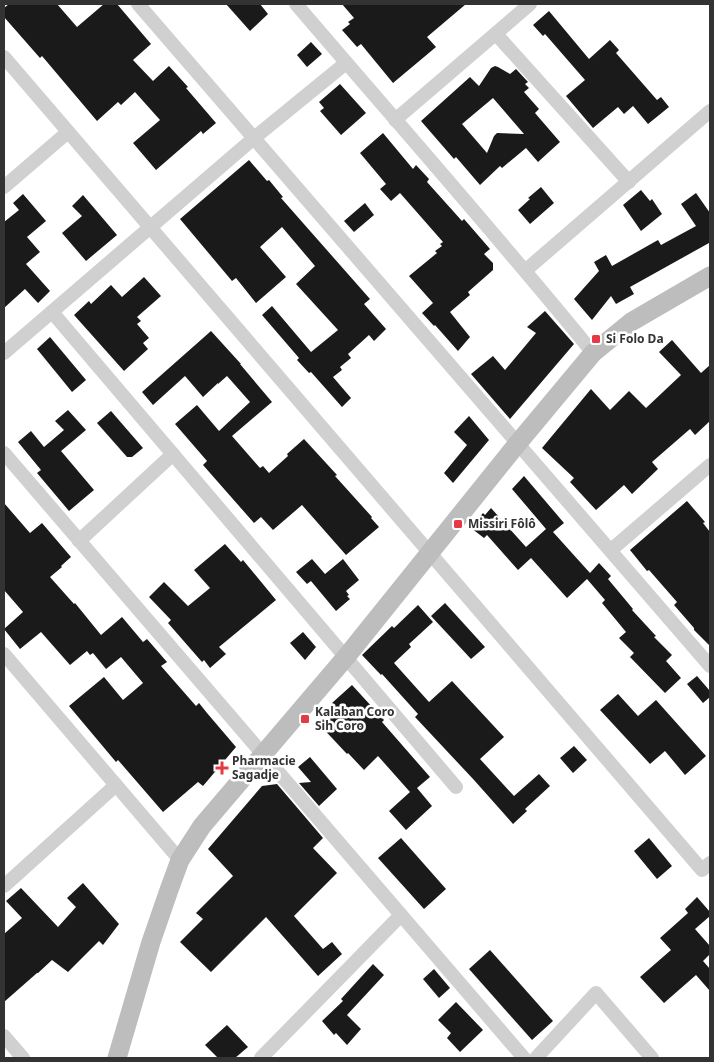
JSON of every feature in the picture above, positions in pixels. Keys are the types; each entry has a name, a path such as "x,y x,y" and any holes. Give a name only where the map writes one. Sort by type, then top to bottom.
{"main road":[{"path":"117,1058 151,942 180,860 202,826 346,657 593,353 631,322 710,276"}],"street":[{"path":"138,4 710,666"},
{"path":"395,120 530,4"},
{"path":"301,6 346,63 526,270 593,353"},
{"path":"496,34 629,182"},
{"path":"4,57 702,870 710,863"},
{"path":"4,353 254,138 346,63"},
{"path":"526,270 710,111"},
{"path":"4,187 68,132"},
{"path":"52,312 456,787"},
{"path":"4,453 524,1058"},
{"path":"79,540 173,454"},
{"path":"611,550 710,465"},
{"path":"4,654 180,860"},
{"path":"4,886 116,785"},
{"path":"262,1058 401,915"},
{"path":"536,1058 596,993 652,1058"},
{"path":"4,1036 23,1058"}],"building":[{"path":"9,4 57,4 77,27 104,4 117,4 151,44 133,60 153,81 169,66 216,123 203,134 201,131 156,170 133,143 160,120 135,92 121,105 118,102 97,121 42,56 40,58 4,17 4,8"},
{"path":"226,4 260,4 268,14 250,31"},
{"path":"342,4 466,4 427,37 436,47 393,83 361,44 357,47 342,30 354,18"},
{"path":"549,11 589,59 610,40 619,50 616,53 657,100 661,97 669,107 648,124 633,106 624,114 618,107 593,128 566,96 585,80 545,34 543,36 533,25"},
{"path":"311,42 322,54 307,67 297,55"},
{"path":"495,66 510,74 516,69 528,82 525,84 529,88 524,92 539,109 535,113 560,142 538,162 526,148 502,168 500,166 480,185 421,121 470,77 479,86 491,68","holes":["493,98 524,134 497,133 487,153 462,124"]},
{"path":"340,84 366,113 341,135 320,111 324,108 319,102"},
{"path":"383,133 413,169 416,165 429,179 427,182 462,221 464,219 490,249 484,254 493,263 493,270 468,292 470,295 450,312 470,337 458,351 422,313 433,303 409,276 437,253 435,251 442,246 440,244 443,242 400,193 391,201 380,189 386,184 360,153"},
{"path":"249,160 267,181 269,180 283,197 281,198 370,299 364,304 386,329 374,341 369,335 348,354 351,358 340,367 342,370 333,377 351,398 342,407 311,372 309,373 297,360 299,358 262,315 272,306 311,352 338,330 296,284 315,266 282,227 260,247 286,277 256,303 236,278 232,281 180,219"},
{"path":"541,187 554,203 530,224 518,210"},
{"path":"641,190 650,201 652,199 662,214 641,231 623,205"},
{"path":"696,193 710,213 710,245 709,243 630,287 634,294 616,304 611,296 592,320 574,299 599,271 594,262 606,255 612,266 658,240 661,245 696,226 681,204"},
{"path":"23,194 46,221 27,237 40,252 26,264 50,291 38,303 25,289 4,308 4,222 19,210 13,203"},
{"path":"83,195 117,235 86,261 62,233 82,216 72,206"},
{"path":"365,203 374,215 354,232 344,221"},
{"path":"144,277 161,296 137,317 141,321 137,324 149,338 143,343 148,349 124,371 74,315 89,301 91,304 111,285 122,297"},
{"path":"545,311 574,344 510,419 471,374 493,356 505,370 536,333 527,327"},
{"path":"211,331 272,402 232,436 260,468 263,466 269,473 304,439 337,475 335,476 379,527 346,555 302,505 273,530 261,517 254,523 203,465 207,461 175,424 197,405 219,431 250,402 227,376 203,397 185,376 153,405 142,392"},
{"path":"50,337 86,380 72,392 37,349"},
{"path":"672,340 701,373 710,365 710,421 695,435 690,429 652,462 658,469 632,494 624,485 596,510 570,482 574,478 542,448 591,389 610,410 629,391 646,408 681,375 659,352"},
{"path":"68,410 86,430 61,451 94,490 69,511 37,473 41,470 18,442 31,431 44,447 64,430 55,421"},
{"path":"111,411 143,448 132,457 127,457 97,423"},
{"path":"469,416 489,440 453,483 444,473 467,445 454,432"},
{"path":"524,476 564,523 553,532 590,573 599,563 611,576 608,579 632,610 672,655 666,661 681,678 665,693 630,657 634,653 619,638 626,632 602,603 605,600 587,579 567,598 531,558 518,570 487,535 484,538 471,528 483,513 485,515 491,508 526,547 546,529 512,489"},
{"path":"687,501 705,522 703,523 710,532 710,646 674,605 677,602 630,550"},
{"path":"4,503 30,533 42,523 71,557 50,577 75,603 101,635 122,617 143,642 147,639 167,662 161,666 196,706 199,703 236,747 203,786 198,782 163,812 118,760 116,762 69,706 104,677 123,700 143,683 121,657 106,669 93,653 90,655 87,651 70,665 41,632 20,649 4,629 23,612 4,590"},
{"path":"225,544 241,562 243,560 276,600 219,647 226,654 210,668 204,660 202,662 168,623 171,620 149,597 164,582 188,606 210,588 194,570"},
{"path":"312,559 325,574 343,559 359,580 346,591 350,599 336,611 311,581 307,584 296,572"},
{"path":"445,603 485,647 471,659 431,616"},
{"path":"418,605 433,622 409,644 411,647 394,663 429,702 452,681 504,737 480,759 514,796 539,774 550,786 525,809 527,811 513,824 415,717 418,714 362,655 392,626 394,628"},
{"path":"303,632 316,647 305,660 290,643"},
{"path":"697,676 710,691 710,697 703,703 687,684"},
{"path":"352,685 384,720 382,722 430,777 417,788 432,806 406,830 389,811 410,792 378,756 364,770 317,722 335,706 332,703"},
{"path":"618,694 638,716 656,700 706,756 685,775 665,751 650,764 600,710"},
{"path":"574,746 587,760 573,773 560,758"},
{"path":"310,757 337,789 319,806 299,783 311,782 298,767"},
{"path":"277,784 323,838 313,848 337,873 294,916 323,949 332,942 342,954 318,976 266,917 211,972 180,942 203,919 196,913 233,876 208,849 262,786"},
{"path":"401,838 446,889 424,909 378,858"},
{"path":"649,838 672,866 657,879 634,851"},
{"path":"83,883 119,924 103,945 99,941 68,972 52,960 4,1002 4,934 22,918 6,901 21,888 58,927 76,907 67,898"},
{"path":"697,897 710,912 710,916 695,929 710,946 710,954 703,961 710,969 710,991 696,975 664,1003 640,977 671,950 660,938 688,913 685,909"},
{"path":"490,950 553,1021 532,1040 469,969"},
{"path":"373,964 384,975 347,1015 361,1029 347,1045 336,1033 334,1035 322,1021 343,1001 341,999"},
{"path":"434,969 450,988 439,998 423,979"},
{"path":"456,1002 483,1030 460,1052 447,1038 451,1033 438,1020"},
{"path":"227,1025 248,1047 235,1058 218,1058 205,1045"}],"place":[{"name":"Si Folo Da","path":"596,339"},
{"name":"Missiri Fôlô","path":"458,524"},
{"name":"Kalaban Coro Sih Coro","path":"305,719"},
{"name":"Pharmacie Sagadje","path":"222,768"}]}
